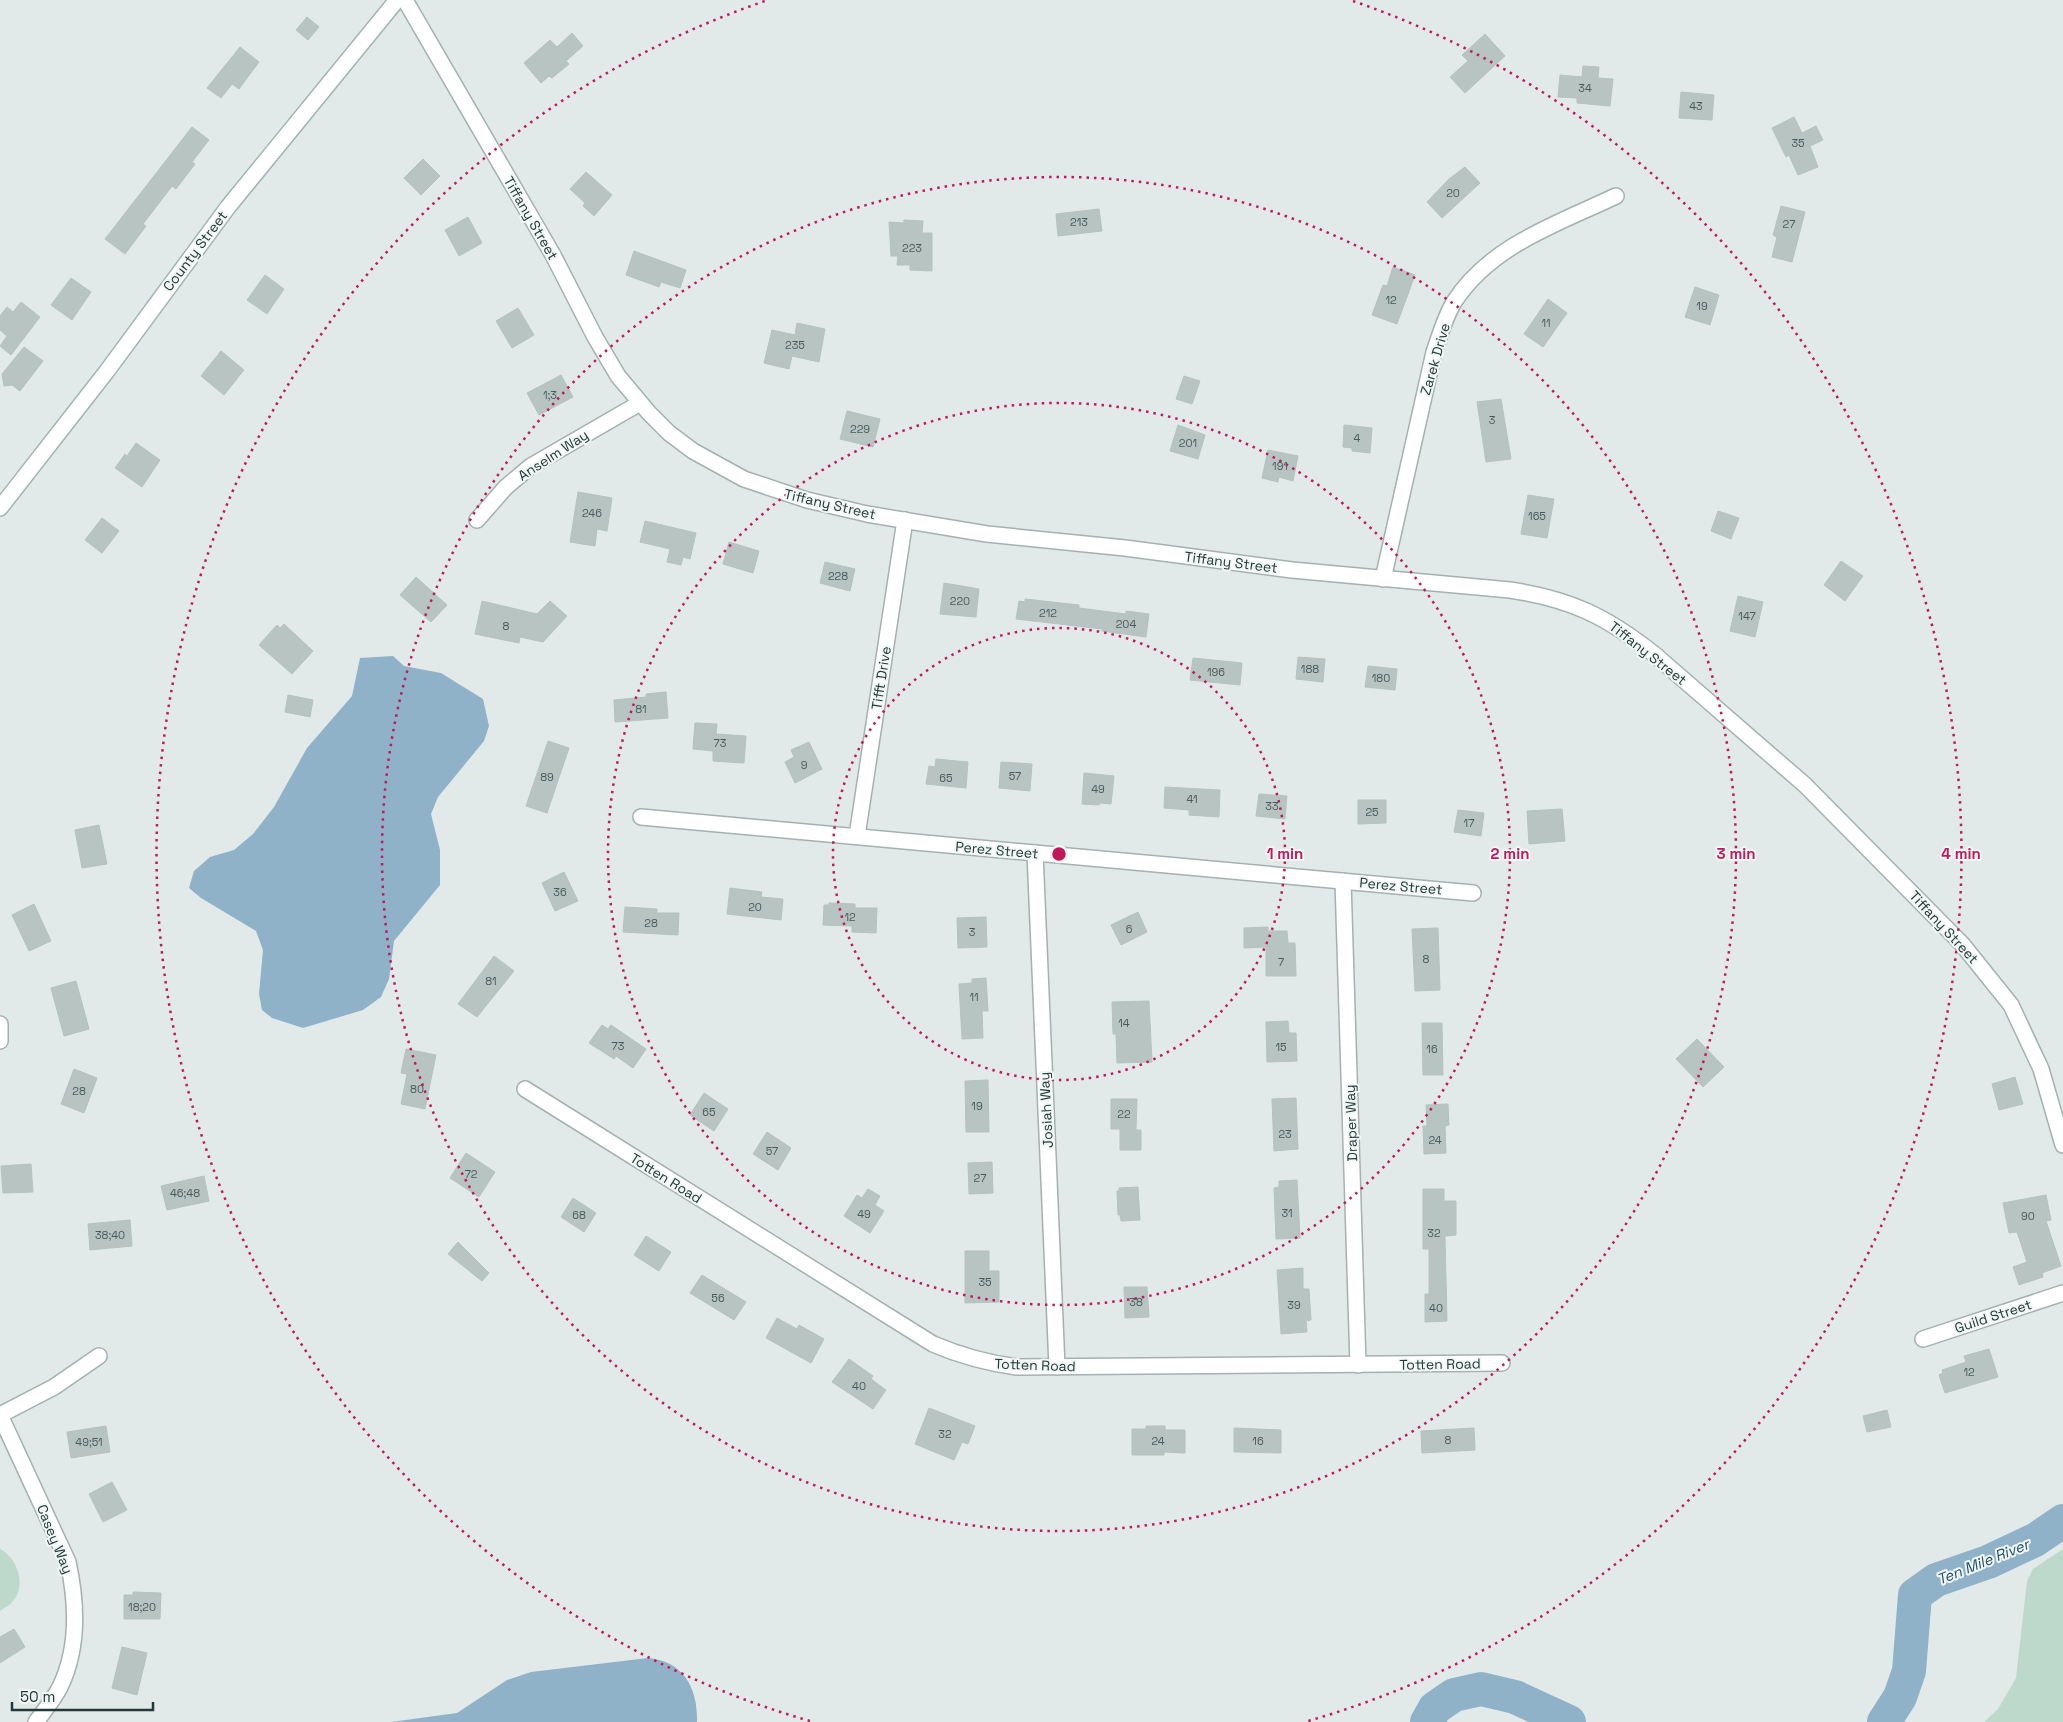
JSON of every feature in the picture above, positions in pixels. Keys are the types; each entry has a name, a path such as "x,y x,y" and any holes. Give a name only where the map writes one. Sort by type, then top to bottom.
{"street":[{"name":"County Street","path":"0,508 107,371 228,207 397,0"},
{"name":"Tiffany Street","path":"405,0 553,255 595,337 618,376 649,413 677,439 744,479 807,500 905,520 987,534 1088,544 1235,563 1510,590 1552,597 1589,611 1607,621 1654,654 1805,785 1962,944 2011,1005 2041,1068 2063,1145"},
{"name":"Zarek Drive","path":"1384,579 1434,352 1453,304 1467,284 1502,252 1529,237 1616,196"},
{"name":"Anselm Way","path":"476,520 506,487 532,466 640,403"},
{"name":"Tifft Drive","path":"857,836 905,520"},
{"name":"Perez Street","path":"641,817 1473,893"},
{"name":"Josiah Way","path":"1035,853 1057,1367"},
{"name":"Draper Way","path":"1344,881 1358,1364"},
{"path":"0,1024 0,1041"},
{"name":"Totten Road","path":"525,1090 933,1344 961,1356 989,1364 1017,1367 1057,1367 1502,1363"},
{"name":"Guild Street","path":"1923,1338 2063,1292"},
{"path":"0,1415 54,1387 99,1356"},
{"name":"Casey Way","path":"0,1415 68,1562 74,1588 74,1646 60,1687 36,1722"}],"green space":[{"path":"0,1549 11,1558 20,1580 17,1595 12,1602 0,1611"},
{"path":"2063,1549 2063,1722 1984,1722 1998,1709 2016,1678 2027,1581 2033,1569"}],"water":[{"path":"393,656 404,666 441,673 483,699 489,726 484,741 438,797 431,814 440,850 440,885 394,941 389,979 381,997 363,1010 303,1028 272,1018 262,1010 259,994 263,950 256,931 201,898 189,888 194,871 210,857 234,850 253,834 274,807 307,748 352,696 360,658"},
{"path":"648,1658 660,1660 680,1671 695,1698 697,1722 391,1722 457,1713 507,1680 531,1672"}],"building":[{"path":"307,17 319,27 308,40 296,30"},
{"path":"572,33 583,46 566,61 569,64 552,78 549,76 541,83 524,63 550,40 557,47"},
{"path":"1485,34 1505,56 1465,93 1450,77 1468,61 1462,55"},
{"path":"240,47 259,62 239,89 232,84 221,98 207,88"},
{"path":"1583,66 1599,67 1598,78 1613,79 1610,106 1577,103 1577,98 1558,97 1560,75 1582,77"},
{"path":"1681,92 1714,95 1712,120 1679,118"},
{"path":"1794,117 1802,133 1816,126 1823,140 1810,146 1818,167 1798,175 1789,155 1786,157 1772,128"},
{"path":"192,127 209,140 192,162 195,164 176,189 172,186 143,224 146,226 125,254 105,239"},
{"path":"423,159 440,176 421,195 404,178"},
{"path":"1465,167 1480,183 1442,218 1427,202 1449,179"},
{"path":"586,172 612,195 594,216 583,206 585,203 570,189"},
{"path":"1781,206 1805,212 1792,262 1772,257 1777,237 1773,235"},
{"path":"1099,209 1102,231 1058,236 1056,214"},
{"path":"468,217 482,243 459,256 445,230"},
{"path":"904,220 923,221 922,233 932,233 932,271 910,270 910,265 897,265 898,256 891,256 889,222 904,223"},
{"path":"634,251 686,270 680,288 661,282 659,287 626,275"},
{"path":"1393,267 1415,275 1397,324 1372,315 1383,285 1387,286"},
{"path":"265,275 284,289 267,314 247,300"},
{"path":"71,278 91,292 72,320 51,305"},
{"path":"1695,287 1719,295 1710,325 1685,317"},
{"path":"1548,299 1567,313 1543,347 1524,334"},
{"path":"21,302 40,317 11,355 0,346 7,336 0,330 0,316 7,307 13,312"},
{"path":"518,308 534,335 512,348 496,321"},
{"path":"797,323 825,329 819,362 792,356 789,369 764,363 772,330 795,335"},
{"path":"24,347 43,361 20,391 12,385 4,386 2,374"},
{"path":"221,351 244,370 224,395 201,376"},
{"path":"561,375 573,397 539,415 527,393"},
{"path":"1184,376 1200,381 1192,404 1176,399"},
{"path":"1501,399 1511,459 1486,462 1477,402"},
{"path":"847,411 880,419 873,447 840,439"},
{"path":"1178,425 1205,435 1198,459 1170,451"},
{"path":"1344,425 1372,428 1370,453 1352,451 1352,448 1343,447"},
{"path":"136,443 160,460 142,487 115,468"},
{"path":"1268,450 1298,456 1293,481 1279,477 1278,482 1262,478"},
{"path":"578,492 612,498 607,531 597,529 595,546 570,542"},
{"path":"1528,495 1554,499 1547,538 1521,534"},
{"path":"1718,511 1739,518 1731,539 1711,531"},
{"path":"102,518 119,531 102,553 85,540"},
{"path":"645,521 696,533 690,559 683,557 681,565 667,562 670,549 640,542"},
{"path":"729,542 759,551 753,573 723,564"},
{"path":"1841,561 1863,576 1845,601 1824,585"},
{"path":"825,562 855,569 850,591 820,583"},
{"path":"416,577 447,605 431,622 400,595"},
{"path":"944,583 979,589 976,617 940,614"},
{"path":"1738,596 1763,602 1755,637 1730,631"},
{"path":"1025,599 1079,605 1079,608 1126,614 1126,611 1149,614 1146,637 1102,631 1102,629 1016,619 1019,601 1025,602"},
{"path":"482,601 537,614 550,601 567,616 543,642 520,637 519,643 475,634"},
{"path":"284,624 313,651 292,674 259,645 277,625 280,628"},
{"path":"1298,657 1325,659 1323,682 1296,679"},
{"path":"1193,658 1242,663 1240,685 1190,680"},
{"path":"1368,666 1397,669 1395,690 1365,687"},
{"path":"666,692 668,718 615,722 614,700 646,697 646,694"},
{"path":"288,695 313,700 310,717 285,712"},
{"path":"695,723 717,724 716,734 746,736 744,763 713,761 713,751 693,749"},
{"path":"548,741 569,748 547,813 526,806"},
{"path":"809,742 822,769 795,783 785,762 794,757 791,750"},
{"path":"936,759 968,762 966,788 926,784 929,766 935,767"},
{"path":"1001,762 1032,764 1030,791 999,788"},
{"path":"1084,773 1114,776 1111,804 1082,804"},
{"path":"1165,787 1220,790 1219,817 1189,815 1189,810 1164,808"},
{"path":"1259,794 1287,796 1285,819 1256,816"},
{"path":"1358,800 1386,800 1386,823 1358,824"},
{"path":"1562,809 1565,841 1529,844 1527,811"},
{"path":"1458,810 1484,813 1481,836 1454,832"},
{"path":"99,825 107,864 82,868 75,830"},
{"path":"564,872 578,901 555,911 542,883"},
{"path":"730,888 762,892 761,897 783,899 781,920 727,914"},
{"path":"829,903 855,904 855,908 877,908 876,933 852,932 852,926 823,925 824,905 829,905"},
{"path":"34,904 51,941 29,951 12,915"},
{"path":"625,907 657,909 657,913 679,913 678,935 623,932"},
{"path":"1138,912 1147,932 1121,945 1111,925"},
{"path":"986,917 987,947 958,948 957,918"},
{"path":"1268,927 1268,931 1287,931 1288,943 1295,943 1296,976 1266,976 1266,947 1244,948 1244,928"},
{"path":"1438,928 1440,990 1415,991 1412,929"},
{"path":"494,956 514,971 477,1017 458,1004"},
{"path":"986,978 988,1011 982,1011 983,1038 962,1039 959,984 972,983 972,979"},
{"path":"76,981 89,1029 64,1036 51,988"},
{"path":"1149,1001 1152,1062 1117,1063 1116,1034 1113,1034 1112,1002"},
{"path":"1288,1021 1289,1033 1296,1033 1297,1061 1267,1062 1266,1022"},
{"path":"1422,1023 1442,1023 1443,1075 1423,1075"},
{"path":"602,1025 608,1029 611,1025 646,1049 633,1068 616,1056 614,1059 589,1043"},
{"path":"1697,1039 1724,1067 1703,1087 1676,1059"},
{"path":"406,1049 436,1055 425,1109 401,1104 407,1074 401,1073"},
{"path":"74,1069 97,1078 84,1113 61,1104"},
{"path":"2015,1077 2023,1104 1999,1110 1992,1084"},
{"path":"988,1080 989,1132 966,1132 965,1081"},
{"path":"704,1093 728,1109 714,1131 690,1115"},
{"path":"1296,1098 1298,1149 1274,1151 1272,1099"},
{"path":"1111,1099 1137,1099 1136,1130 1141,1130 1141,1150 1120,1150 1120,1129 1111,1129"},
{"path":"1448,1104 1449,1125 1445,1126 1446,1153 1424,1154 1423,1126 1427,1126 1426,1105"},
{"path":"767,1132 791,1148 778,1170 753,1154"},
{"path":"466,1153 495,1172 479,1197 450,1178"},
{"path":"992,1162 993,1193 969,1194 968,1163"},
{"path":"31,1164 33,1192 3,1193 1,1166"},
{"path":"204,1176 209,1201 167,1210 161,1186"},
{"path":"1297,1180 1300,1238 1276,1239 1274,1188 1279,1187 1279,1181"},
{"path":"1138,1187 1140,1220 1121,1221 1120,1215 1118,1215 1117,1191 1119,1191 1119,1188"},
{"path":"868,1189 880,1196 875,1205 884,1211 870,1233 844,1216 857,1195 862,1198"},
{"path":"1423,1189 1444,1189 1444,1201 1456,1201 1456,1235 1445,1236 1447,1321 1425,1322 1425,1294 1429,1294 1429,1249 1423,1249"},
{"path":"2046,1195 2051,1220 2046,1221 2061,1266 2042,1273 2043,1277 2019,1285 2013,1267 2027,1262 2017,1232 2009,1233 2003,1203"},
{"path":"573,1198 596,1213 584,1232 561,1217"},
{"path":"130,1220 132,1246 90,1250 88,1224"},
{"path":"646,1236 671,1252 659,1271 634,1255"},
{"path":"458,1242 489,1273 482,1281 448,1254"},
{"path":"965,1251 989,1251 989,1271 999,1271 999,1302 965,1303"},
{"path":"1303,1268 1303,1289 1309,1289 1311,1320 1306,1321 1307,1332 1281,1334 1277,1270"},
{"path":"702,1275 746,1302 734,1320 690,1293"},
{"path":"1124,1287 1147,1287 1149,1317 1125,1318"},
{"path":"777,1318 797,1329 799,1325 824,1339 811,1363 766,1338"},
{"path":"1989,1349 1998,1377 1945,1393 1939,1375 1943,1373 1942,1370 1966,1362 1964,1356"},
{"path":"849,1359 873,1376 871,1379 886,1390 873,1409 832,1382"},
{"path":"929,1408 975,1426 968,1444 962,1442 954,1460 915,1444"},
{"path":"1887,1410 1891,1427 1867,1432 1863,1416"},
{"path":"106,1426 110,1452 71,1458 67,1432"},
{"path":"1146,1426 1165,1426 1165,1430 1185,1430 1185,1453 1164,1452 1164,1455 1132,1455 1132,1429 1146,1429"},
{"path":"1234,1428 1281,1430 1281,1453 1234,1452"},
{"path":"1474,1428 1475,1450 1422,1453 1421,1431"},
{"path":"112,1482 127,1510 103,1522 89,1494"},
{"path":"133,1592 161,1593 160,1619 124,1619 124,1595 133,1595"},
{"path":"14,1629 25,1647 0,1663 0,1637"},
{"path":"122,1647 147,1653 137,1695 112,1688"}],"waterway":[{"name":"Ten Mile River","path":"1884,1722 1900,1697 1909,1671 1915,1595 1936,1580 1988,1562 2035,1540 2063,1521"},
{"name":"Ten Mile River","path":"1427,1722 1435,1708 1454,1695 1481,1689 1515,1697 1569,1722"}]}
